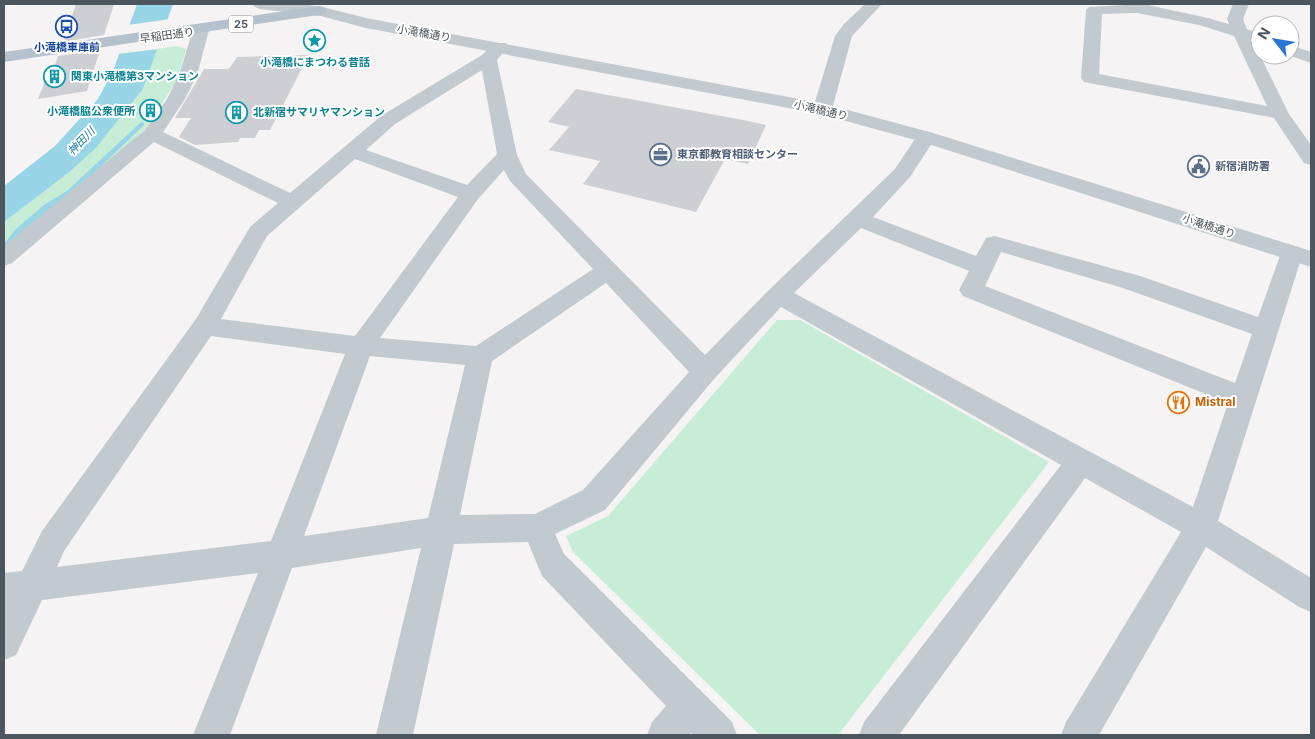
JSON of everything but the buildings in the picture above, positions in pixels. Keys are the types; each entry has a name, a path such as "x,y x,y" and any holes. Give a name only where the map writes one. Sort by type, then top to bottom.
{"main road":[{"name":"早稲田通り","path":"4,57 201,30 316,8"}],"street":[{"path":"260,4 316,8 349,4"},
{"path":"822,109 844,36 874,4"},
{"path":"1241,4 1235,19 1240,32 1280,114 1311,159"},
{"path":"1250,35 1202,21 1136,6 1094,10 1090,78 1280,114"},
{"name":"小滝橋通り","path":"316,8 366,23 494,53 822,109 926,137 1302,256"},
{"path":"4,258 152,134 176,99 188,75 201,30"},
{"path":"4,644 18,588 205,326 258,232 388,120 494,53 507,155 517,177 705,372"},
{"path":"152,134 292,202"},
{"path":"18,588 280,555 442,530 537,528 594,500 705,372 778,295 903,173 926,137"},
{"path":"351,151 471,194"},
{"path":"212,735 360,346 471,194 507,155"},
{"path":"858,219 982,267"},
{"path":"1244,398 971,290 994,243 1208,307 1267,330"},
{"path":"1079,735 1201,527 1267,330 1302,256"},
{"path":"205,326 360,346 480,356 608,270"},
{"path":"778,295 1201,527 1311,596"},
{"path":"396,735 480,356"},
{"path":"877,735 1080,461"},
{"path":"537,528 553,565 719,735"},
{"path":"665,735 690,707"}],"green space":[{"path":"177,46 186,49 177,80 146,128 96,176 4,248 4,222 67,174 95,149 143,89 157,49"},
{"path":"777,320 800,320 1049,462 838,735 760,735 573,552 566,536 608,516"}],"water":[{"name":"神田川","path":"137,4 173,4 143,89 95,149 67,174 4,222 4,186 55,146 98,99 113,71"}],"pier":[{"path":"170,19 158,49 118,54 128,25"}],"waterway":[{"path":"4,249 19,231 47,207 70,192 142,124"}],"place":[{"name":"小滝橋車庫前","path":"67,26"},
{"name":"小滝橋にまつわる昔話","path":"315,41"},
{"name":"関東小滝橋第3マンション","path":"55,76"},
{"name":"小滝橋脇公衆便所","path":"151,111"},
{"name":"北新宿サマリヤマンション","path":"237,112"},
{"name":"東京都教育相談センター","path":"661,154"},
{"name":"新宿消防署","path":"1199,166"},
{"name":"Mistral","path":"1179,402"}]}
